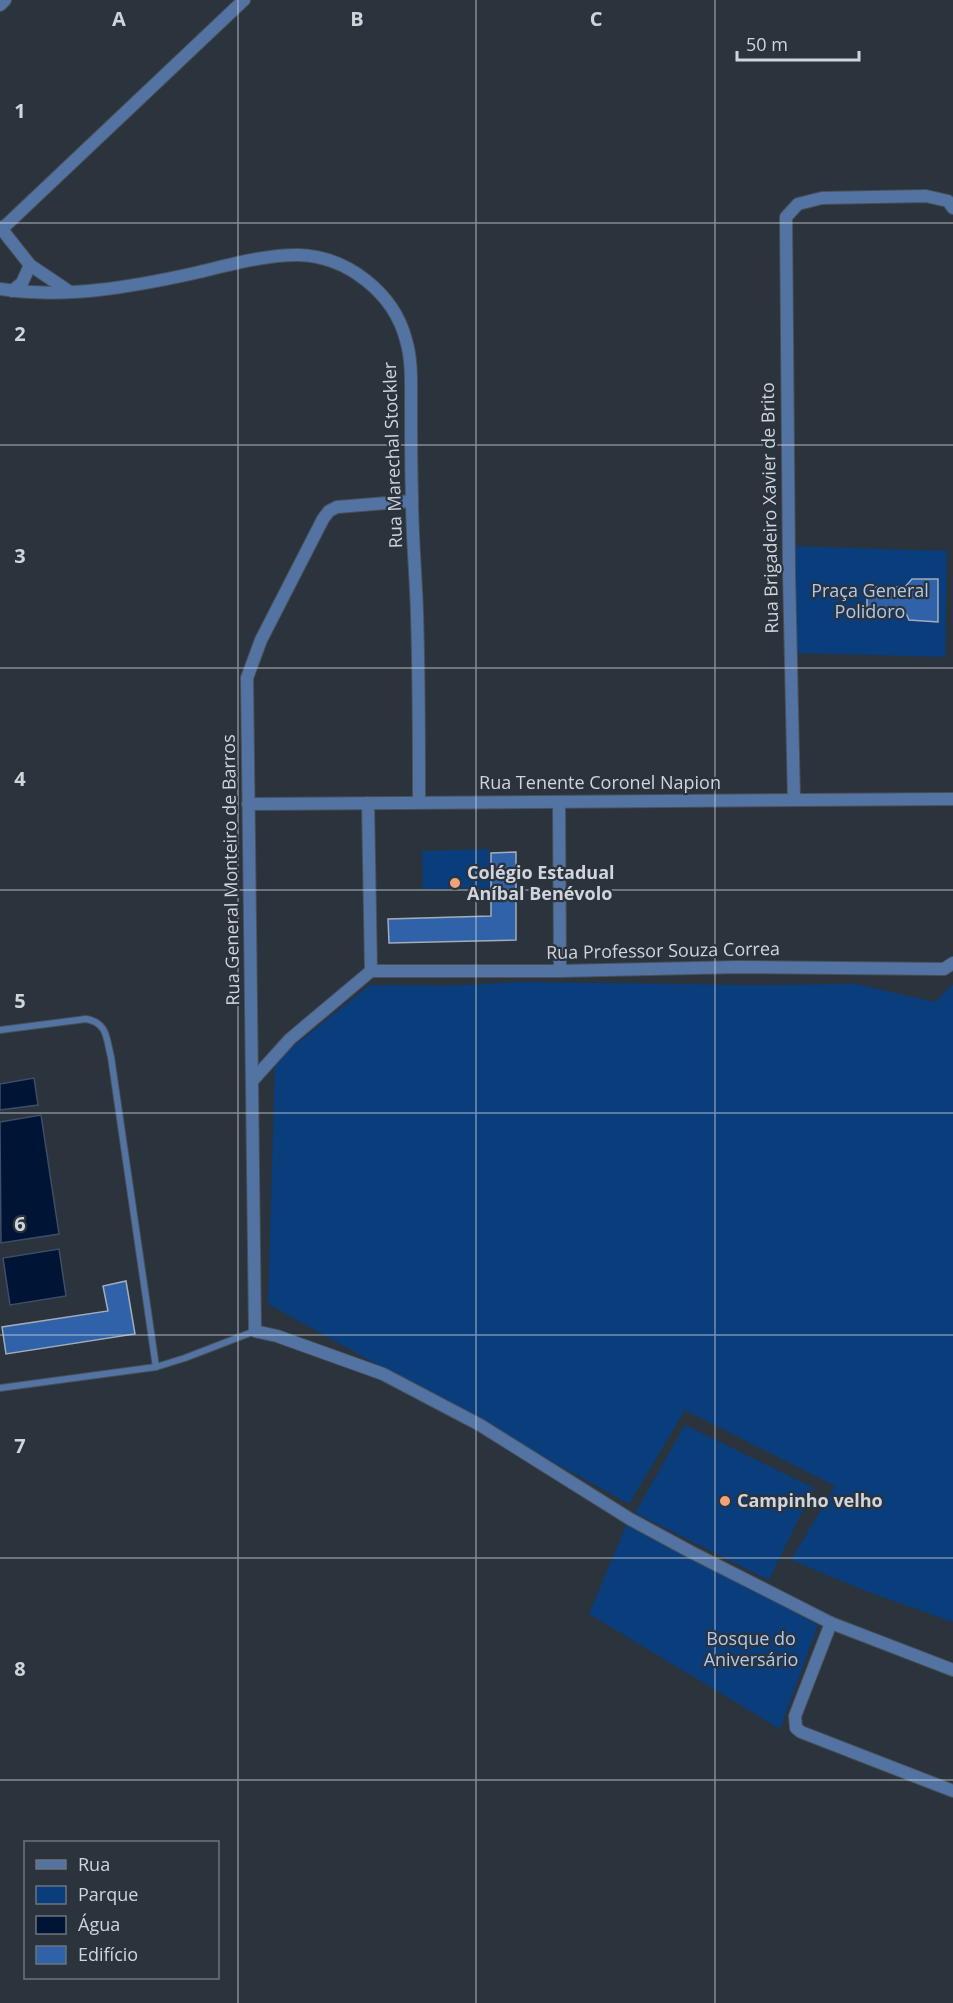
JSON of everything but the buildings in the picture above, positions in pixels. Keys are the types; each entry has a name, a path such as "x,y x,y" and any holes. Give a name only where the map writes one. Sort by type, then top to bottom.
{"street":[{"path":"0,5 5,0"},
{"path":"71,292 30,265 1,228 244,0"},
{"name":"Rua Brigadeiro Xavier de Brito","path":"794,800 789,573 786,217 798,204 822,198 926,196 948,201 953,208"},
{"name":"Rua Marechal Stockler","path":"6,290 26,293 105,289 276,256 302,255 324,259 354,272 386,298 406,338 411,364 412,501 417,613 420,801"},
{"path":"6,290 22,283 30,265"},
{"name":"Rua General Monteiro de Barros","path":"255,1331 247,678 261,640 322,519 329,511 337,507 412,501"},
{"name":"Rua Tenente Coronel Napion","path":"248,804 953,799"},
{"path":"559,802 560,971"},
{"path":"253,1080 290,1039 371,971 368,803"},
{"name":"Rua Professor Souza Correa","path":"371,971 560,971 740,967 944,969 953,963"},
{"path":"255,1331 277,1336 383,1374 480,1425 630,1519 831,1623 953,1670"},
{"path":"831,1623 795,1716 796,1728 801,1732 953,1791"}],"lane":[{"path":"0,1030 86,1018 96,1021 103,1028 111,1057 156,1367"},
{"path":"0,1388 156,1367 255,1331"}],"green space":[{"name":"Praça General Polidoro","path":"793,546 947,551 945,657 794,653"},
{"path":"489,849 490,888 423,889 422,851"},
{"path":"521,982 856,984 935,1002 953,984 953,1622 868,1592 791,1560 835,1486 685,1410 629,1504 268,1304 275,1061 370,985 450,986"},
{"name":"Campinho velho","path":"685,1425 814,1488 769,1580 635,1513"},
{"name":"Bosque do Aniversário","path":"628,1521 818,1625 780,1729 589,1614"}],"water":[{"path":"34,1078 38,1105 0,1110 0,1084"},
{"path":"41,1115 59,1234 1,1243 0,1122"},
{"path":"59,1249 66,1296 10,1305 3,1258"}],"place":[{"name":"Colégio Estadual Aníbal Benévolo","path":"455,883"},
{"name":"Campinho velho","path":"725,1501"}]}
